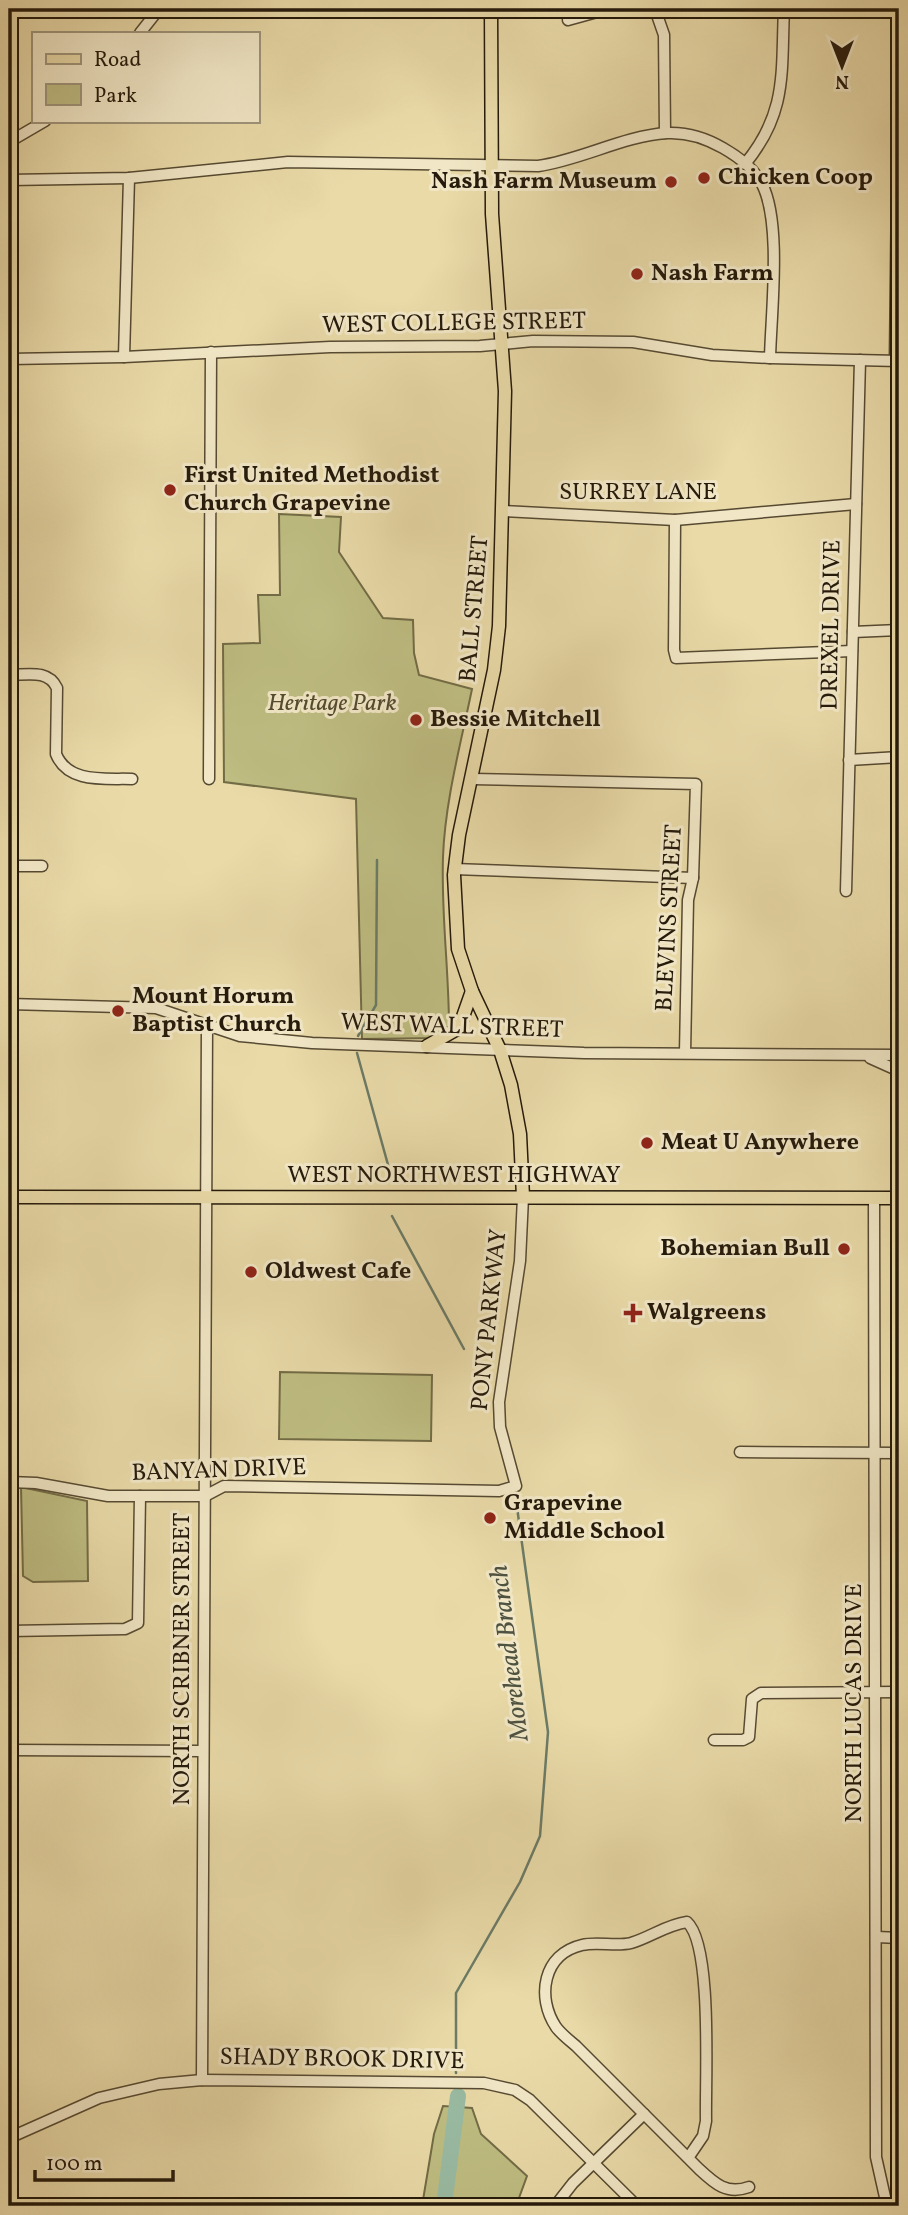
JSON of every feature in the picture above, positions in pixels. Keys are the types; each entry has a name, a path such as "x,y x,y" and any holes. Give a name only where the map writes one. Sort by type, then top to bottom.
{"main road":[{"name":"BALL STREET","path":"491,9 492,214 503,344 504,512 494,670 454,869 458,949 472,991 500,1050 511,1085 520,1134 523,1197"},
{"path":"427,1046 459,1028 472,991"},
{"name":"WEST NORTHWEST HIGHWAY","path":"9,1196 899,1198"}],"street":[{"path":"141,32 159,9"},
{"path":"568,20 608,9"},
{"path":"648,9 656,12 664,34 664,133"},
{"path":"745,164 773,123 780,99 784,9"},
{"path":"897,361 899,9"},
{"path":"9,142 43,122"},
{"path":"9,180 129,178 288,162 492,166 560,163 664,133 682,133 706,140 745,164 762,185 771,215 769,358"},
{"path":"124,357 129,178"},
{"name":"WEST COLLEGE STREET","path":"9,359 633,342 712,355 897,361"},
{"path":"209,779 211,352"},
{"name":"DREXEL DRIVE","path":"846,891 860,360"},
{"name":"SURREY LANE","path":"504,512 675,520 856,504"},
{"path":"675,520 676,658 852,651"},
{"path":"853,632 899,630"},
{"path":"9,675 47,675 53,680 57,688 56,754 69,769 86,778 132,779"},
{"path":"849,760 899,757"},
{"name":"BLEVINS STREET","path":"473,779 696,784 693,878 688,900 685,1054"},
{"path":"9,866 42,866"},
{"path":"454,869 693,878"},
{"name":"WEST WALL STREET","path":"9,1004 143,1007 240,1036 264,1040 500,1050 899,1055"},
{"name":"NORTH SCRIBNER STREET","path":"202,2080 207,1026"},
{"path":"859,1054 899,1071"},
{"name":"PONY PARKWAY","path":"516,1486 502,1439 499,1402 520,1261 523,1197"},
{"name":"NORTH LUCAS DRIVE","path":"874,1198 876,2157 887,2206"},
{"path":"740,1452 899,1453"},
{"name":"BANYAN DRIVE","path":"9,1482 36,1483 91,1494 140,1496 205,1496 224,1486 499,1491 516,1486"},
{"path":"9,1631 125,1629 138,1623 140,1496"},
{"path":"714,1740 743,1740 749,1737 752,1699 761,1693 899,1692"},
{"path":"9,1750 203,1751"},
{"path":"688,2158 703,2136 706,2121 703,1970 699,1943 687,1922 674,1923 634,1942 617,1946 583,1944 557,1957 551,1966 543,1995 558,2030 688,2158 724,2189 737,2191 749,2187"},
{"path":"877,1937 899,1938"},
{"name":"SHADY BROOK DRIVE","path":"9,2138 99,2098 159,2084 202,2080 501,2085 530,2100 638,2206"},
{"path":"555,2206 644,2114"}],"green space":[{"name":"Heritage Park","path":"279,514 341,517 339,552 383,618 413,620 414,653 419,675 472,689 454,772 444,836 443,900 449,1027 440,1038 362,1039 356,799 224,782 223,644 260,643 258,595 280,595"},
{"path":"280,1372 432,1375 431,1441 279,1439"},
{"path":"21,1487 87,1501 88,1581 33,1582 23,1576"},
{"path":"443,2106 472,2108 481,2134 527,2176 516,2206 422,2206 434,2134"}],"waterway":[{"name":"Morehead Branch","path":"358,1036 376,1005 377,860"},
{"name":"Morehead Branch","path":"357,1053 390,1172"},
{"name":"Morehead Branch","path":"392,1216 464,1349"},
{"name":"Morehead Branch","path":"456,2073 456,1993 520,1882 540,1836 548,1732 516,1500"},
{"name":"Morehead Branch","path":"444,2206 458,2096"}],"railway":[{"path":"9,16 51,9"}],"place":[{"name":"Chicken Coop","path":"704,178"},
{"name":"Nash Farm Museum","path":"671,182"},
{"name":"Nash Farm","path":"637,274"},
{"name":"First United Methodist Church Grapevine","path":"170,490"},
{"name":"Bessie Mitchell","path":"416,720"},
{"name":"Mount Horum Baptist Church","path":"118,1011"},
{"name":"Meat U Anywhere","path":"647,1143"},
{"name":"Bohemian Bull","path":"844,1249"},
{"name":"Oldwest Cafe","path":"251,1272"},
{"name":"Walgreens","path":"633,1313"},
{"name":"Grapevine Middle School","path":"490,1518"}]}
